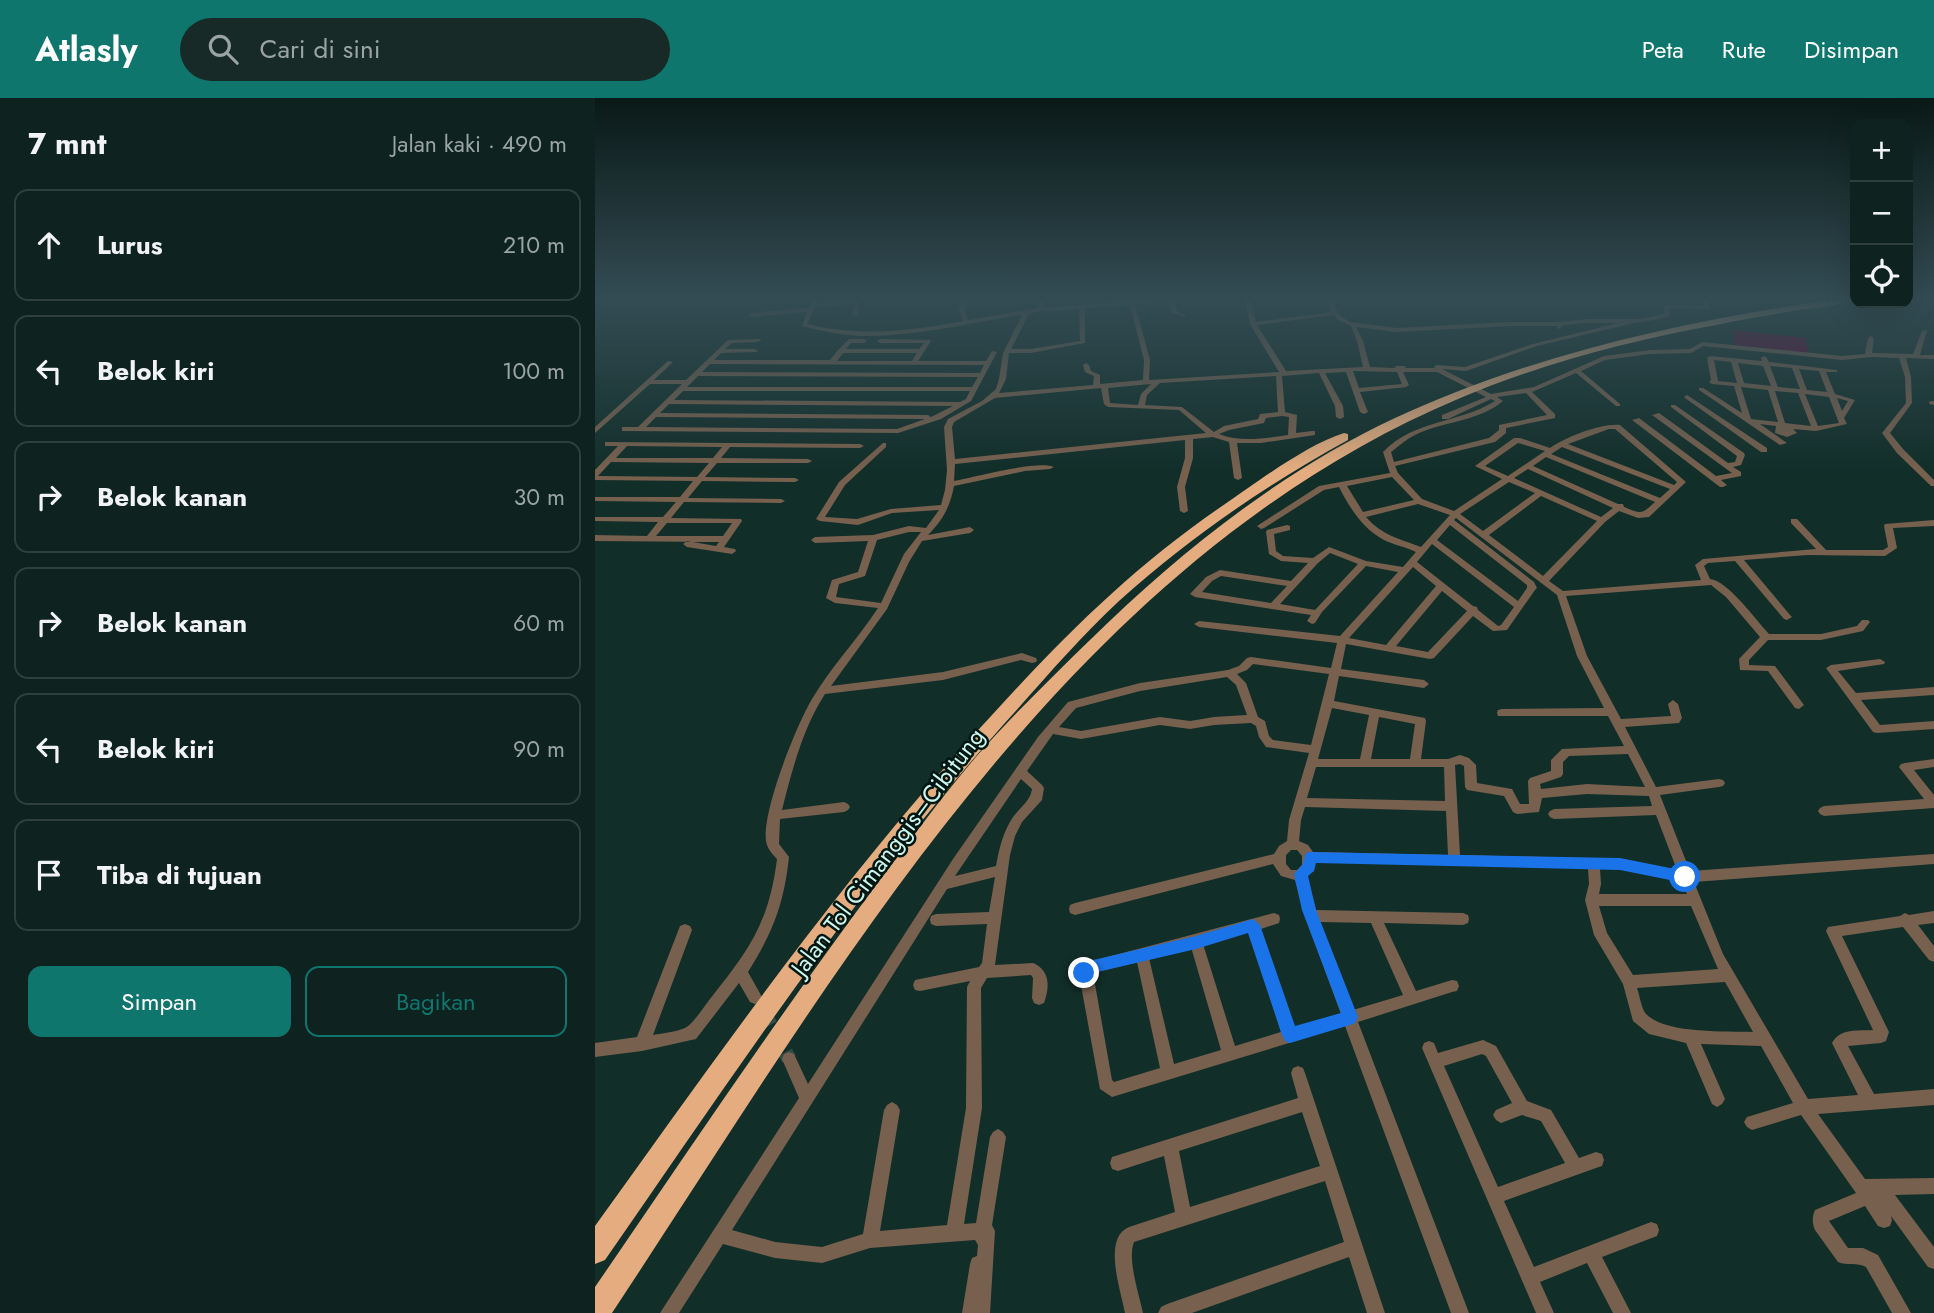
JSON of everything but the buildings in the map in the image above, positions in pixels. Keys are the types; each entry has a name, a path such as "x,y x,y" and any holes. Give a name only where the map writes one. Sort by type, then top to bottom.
{"highway":[{"name":"Jalan Tol Cimanggis–Cibitung","path":"595,1250 782,985 876,859 974,743 1087,623 1151,566 1225,512 1323,448 1453,386 1527,358"},
{"name":"Jalan Tol Cimanggis–Cibitung","path":"595,1312 810,993 975,771 1104,633 1167,573 1241,517 1336,454 1468,391 1564,358"}],"street":[{"path":"640,429 712,358"},
{"path":"708,362 761,358 989,363"},
{"path":"761,358 798,362 833,360"},
{"path":"915,362 918,358"},
{"path":"939,363 942,358"},
{"path":"964,363 966,358"},
{"path":"625,429 898,431 938,417 969,400 991,358"},
{"path":"993,396 1006,372 1007,358"},
{"path":"1146,358 1146,382"},
{"path":"1273,358 1282,374 1282,414"},
{"path":"1364,358 1367,369"},
{"path":"1399,370 1398,367 1423,366 1466,369 1501,358"},
{"path":"1606,358 1528,391 1495,394 1406,436 1387,452 1393,469 1419,501 1484,536 1560,594 1582,656 1652,792 1694,900 1728,975 1804,1107 1870,1191 1934,1261"},
{"path":"1835,371 1710,358 1714,382 1832,395 1852,400 1840,418"},
{"path":"1764,358 1783,443"},
{"path":"1815,358 1824,359"},
{"path":"1902,358 1908,377 1909,403 1886,433 1900,451 1934,484"},
{"path":"1734,360 1749,420"},
{"path":"595,431 670,362"},
{"path":"741,430 798,362"},
{"path":"831,446 888,362"},
{"path":"1086,365 1088,372 1097,375 1107,404 1180,408 1212,435 1233,441 1312,433"},
{"path":"1794,366 1816,429"},
{"path":"595,1050 691,1034 767,933 776,908 783,857 776,852 772,842 790,762 808,714 884,606 905,559 944,508 952,484 948,427 951,421 993,396 1214,375 1367,369 1433,369 1500,401 1458,420 1432,424"},
{"path":"1747,438 1778,429 1816,429 1843,424 1821,369"},
{"path":"1349,370 1364,412"},
{"path":"1357,390 1405,386 1399,370"},
{"path":"1577,371 1618,405"},
{"path":"1321,372 1339,406 1340,417"},
{"path":"696,374 982,375"},
{"path":"1141,407 1144,394 1158,381"},
{"path":"648,382 688,382"},
{"path":"681,389 975,389"},
{"path":"1701,389 1749,420 1778,429"},
{"path":"1261,526 1322,488 1485,442 1498,436 1503,431 1502,427 1552,416 1528,391"},
{"path":"1687,397 1764,450"},
{"path":"667,402 963,404"},
{"path":"1673,406 1741,455 1738,463 1727,466"},
{"path":"952,462 1212,435 1227,428 1261,421 1263,416 1282,414 1293,415 1292,436"},
{"path":"654,415 938,417"},
{"path":"1656,415 1738,474 1715,480"},
{"path":"1636,420 1723,485"},
{"path":"1749,420 1778,429"},
{"path":"1293,846 1300,802 1328,704 1342,640 1452,517 1547,452 1608,427 1616,427 1687,481 1675,488 1644,516 1527,466"},
{"path":"1184,512 1181,487 1188,458 1189,438"},
{"path":"1602,520 1567,509 1479,466 1517,440 1660,501"},
{"path":"1233,441 1238,478"},
{"path":"608,444 860,446"},
{"path":"595,476 625,444"},
{"path":"1561,444 1675,488"},
{"path":"1733,448 1755,444"},
{"path":"649,538 728,445"},
{"path":"883,445 842,484 820,519 858,522 891,511 944,508"},
{"path":"609,460 808,461"},
{"path":"952,484 1025,468 1050,467"},
{"path":"595,476 795,480"},
{"path":"1342,484 1349,499 1385,537 1405,542 1422,551"},
{"path":"1484,536 1539,494"},
{"path":"595,499 781,500"},
{"path":"1363,516 1419,501"},
{"path":"1543,580 1602,520 1620,506"},
{"path":"1412,562 1500,630 1519,607 1531,584 1452,517"},
{"path":"595,519 738,521 718,549"},
{"path":"1794,521 1822,552"},
{"path":"1706,581 1700,563 1822,552 1890,551 1893,544 1888,526 1934,523"},
{"path":"1287,528 1270,532 1272,552 1281,558 1315,561"},
{"path":"815,540 873,538 909,529 922,534 970,530"},
{"path":"595,538 725,539"},
{"path":"649,538 732,551"},
{"path":"873,538 862,574 835,582 831,598 884,606"},
{"path":"1432,540 1519,607"},
{"path":"1273,606 1326,552 1334,550 1364,564 1404,570"},
{"path":"1737,558 1787,617"},
{"path":"1293,584 1220,573 1209,579 1195,594 1273,606 1314,617 1364,564"},
{"path":"1560,594 1706,581 1718,585 1729,595 1766,637"},
{"path":"1388,649 1442,585"},
{"path":"1199,624 1342,640 1430,656 1474,609"},
{"path":"1799,705 1771,668 1743,666 1750,650 1766,637 1835,636 1860,629 1865,622"},
{"path":"823,691 943,676 1022,656 1032,660"},
{"path":"669,1313 945,884 1074,697 1229,673 1243,668 1251,660 1424,684"},
{"path":"1880,662 1831,666 1833,673 1877,729 1934,725"},
{"path":"1229,673 1241,683 1253,719"},
{"path":"1852,697 1934,691"},
{"path":"1328,704 1421,721 1415,763"},
{"path":"1502,713 1675,720 1677,718 1673,704"},
{"path":"1365,763 1375,713"},
{"path":"1051,730 1081,735 1146,722 1190,725 1253,719 1261,724 1264,737 1271,744 1314,749"},
{"path":"1310,763 1450,763 1465,760 1470,765 1471,787 1508,792 1517,810 1537,807 1534,781 1557,774 1557,760 1562,754 1572,751 1630,750"},
{"path":"1450,763 1454,861"},
{"path":"1934,763 1905,767 1934,803"},
{"path":"954,1233 974,1108 974,987 985,972 1009,836 1018,819 1036,800 1038,788 1020,772"},
{"path":"1536,793 1587,789 1652,792 1719,783"},
{"path":"1300,802 1450,806"},
{"path":"1824,811 1934,803"},
{"path":"776,815 844,807"},
{"path":"1554,814 1659,810"},
{"path":"1293,846 1304,849 1310,857 1309,867 1300,874 1288,874 1279,867 1277,858 1282,849 1293,846"},
{"path":"1310,857 1620,864 1685,877 1934,859"},
{"path":"1075,909 1268,858 1277,858"},
{"path":"1594,863 1595,884 1591,900 1601,935 1629,982 1638,1016 1644,1023 1654,1029 1691,1037 1764,1039"},
{"path":"945,884 1003,870"},
{"path":"1300,874 1313,916 1460,1313"},
{"path":"1591,900 1694,900"},
{"path":"1313,916 1463,919"},
{"path":"1375,917 1412,999"},
{"path":"1870,1102 1839,1043 1844,1040 1881,1036 1882,1032 1833,931 1934,917"},
{"path":"936,920 994,918"},
{"path":"1274,919 1085,970 1105,1084 1112,1090 1452,986"},
{"path":"1905,919 1934,956"},
{"path":"1253,925 1290,1035"},
{"path":"642,1044 685,930"},
{"path":"1196,942 1230,1054"},
{"path":"1142,955 1168,1072"},
{"path":"920,985 985,972 1038,971 1041,981 1039,998"},
{"path":"740,972 755,997"},
{"path":"1629,982 1728,975"},
{"path":"1691,1037 1717,1098"},
{"path":"1522,1107 1490,1051 1483,1047 1432,1055 1545,1313"},
{"path":"789,1059 807,1099"},
{"path":"1298,1073 1375,1313"},
{"path":"1752,1122 1804,1107 1934,1097"},
{"path":"1118,1164 1307,1103"},
{"path":"1501,1115 1522,1107 1546,1115 1576,1168"},
{"path":"870,1240 892,1110"},
{"path":"971,1313 998,1137 981,1313"},
{"path":"1170,1146 1184,1218"},
{"path":"1495,1196 1596,1160"},
{"path":"1135,1313 1123,1256 1124,1241 1129,1236 1330,1171"},
{"path":"1902,1313 1872,1261 1863,1256 1844,1256 1821,1224 1821,1216 1870,1191 1934,1186"},
{"path":"1870,1191 1884,1220"},
{"path":"1529,1277 1651,1230"},
{"path":"719,1236 775,1251 822,1255 870,1240 987,1231"},
{"path":"1167,1313 1355,1247"},
{"path":"1591,1253 1622,1313"}],"tunnel":[{"path":"763,1012 789,1059"}],"route":[{"path":"1084,973 1089,967 1196,942 1253,925 1290,1035 1350,1017 1309,910 1300,874 1309,867 1310,857 1620,864 1685,877"}]}
